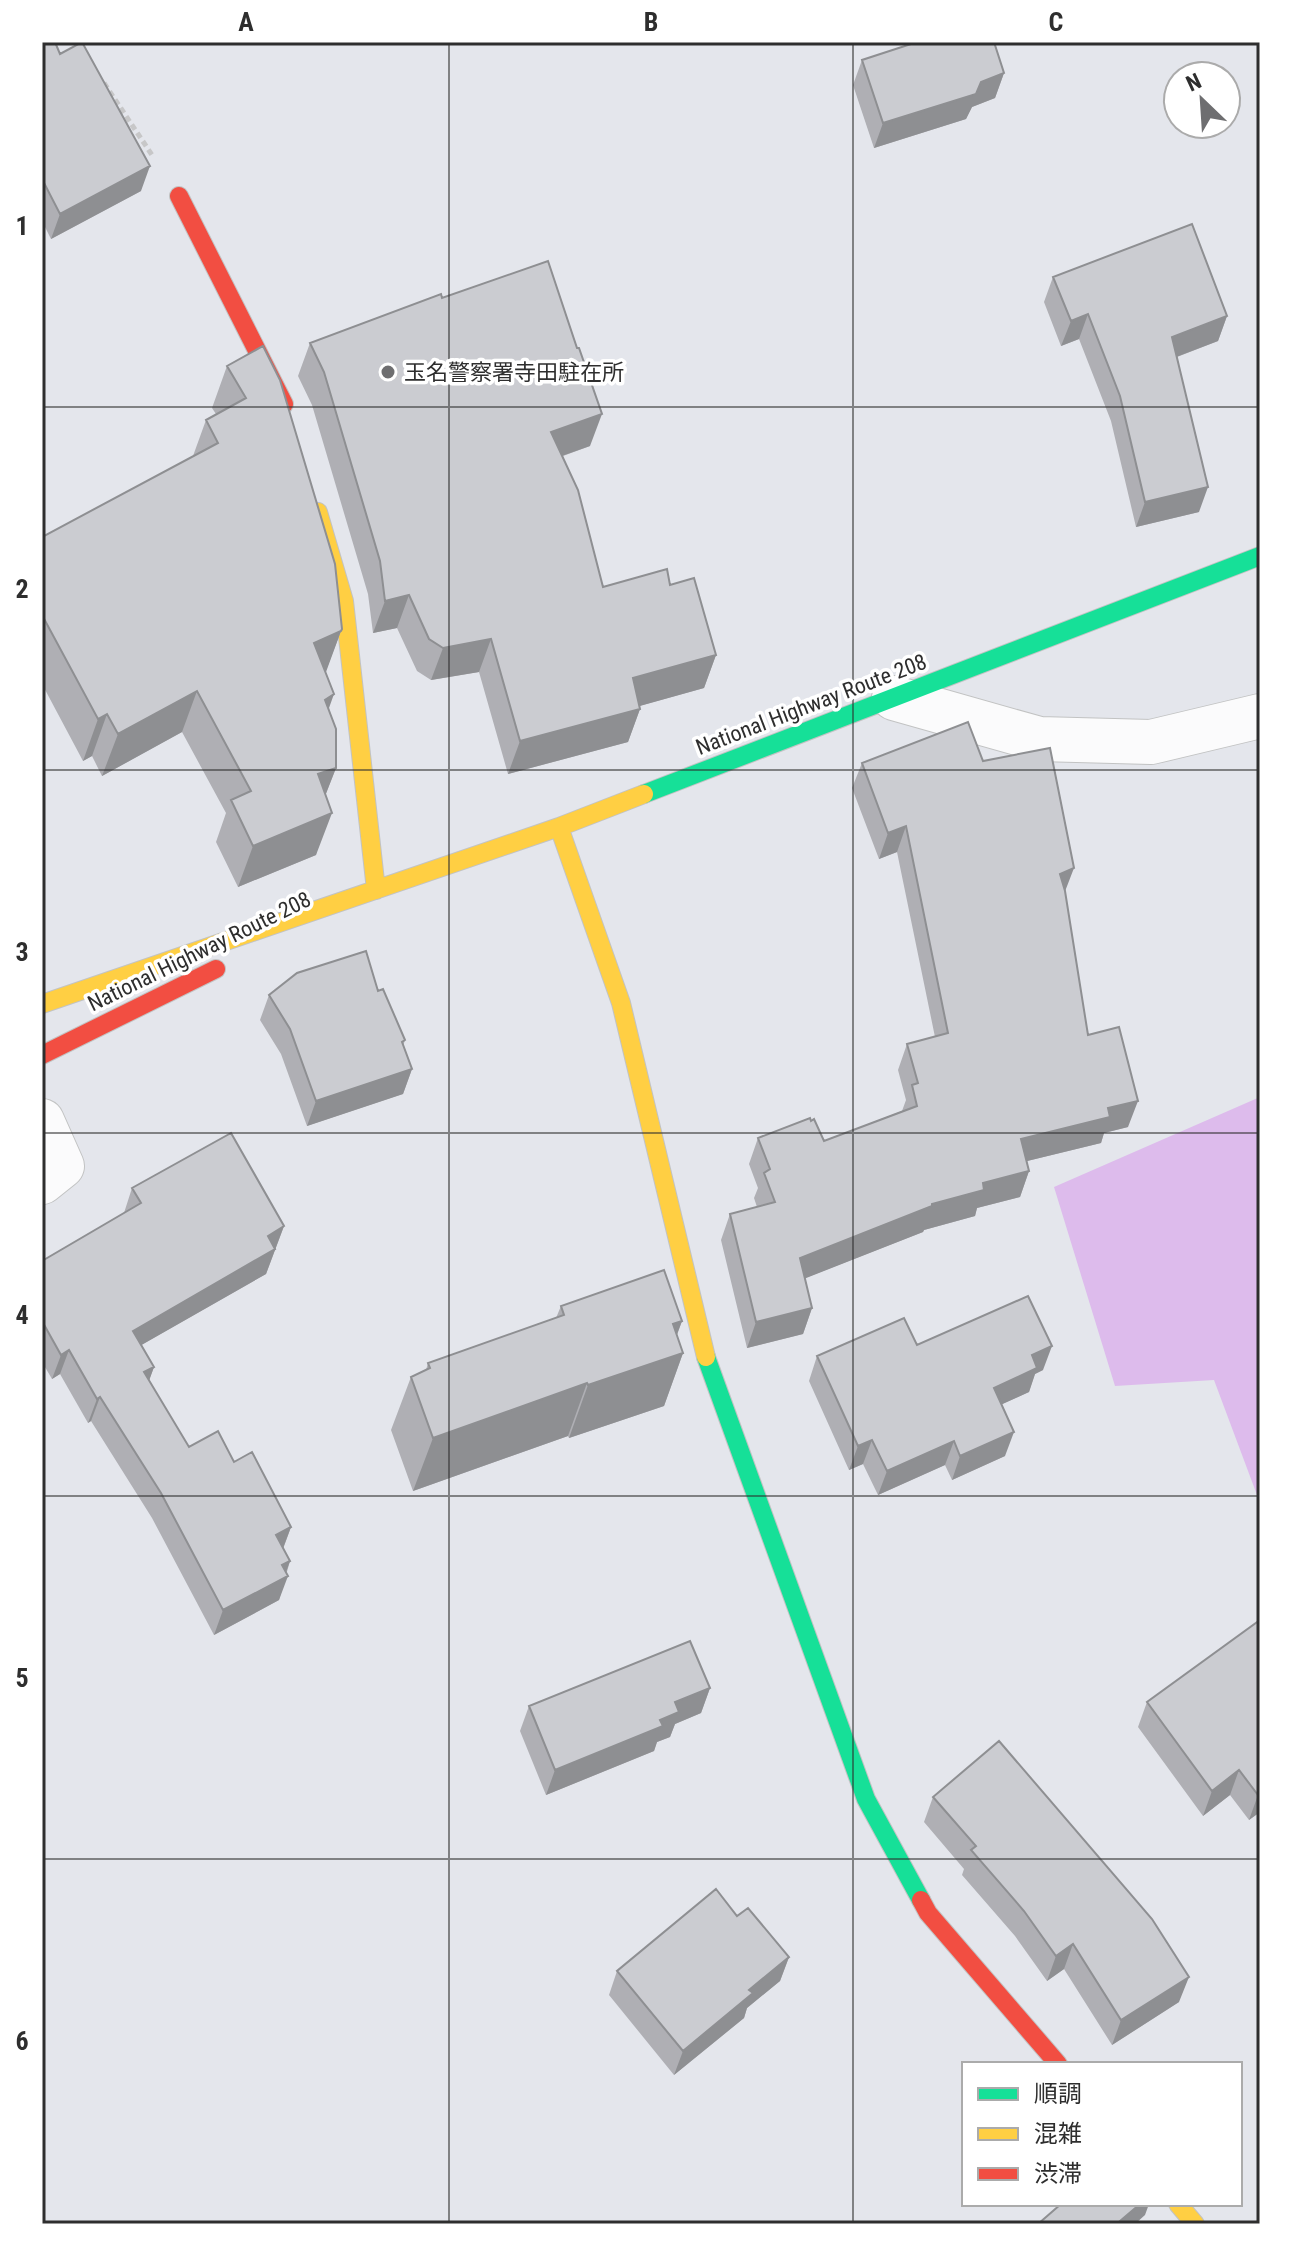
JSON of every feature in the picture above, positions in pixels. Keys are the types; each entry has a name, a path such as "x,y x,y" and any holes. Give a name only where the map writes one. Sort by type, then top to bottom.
{"main road":[{"path":"179,196 288,412 292,426"},
{"path":"314,499 344,601 376,890"},
{"name":"National Highway Route 208","path":"42,1004 559,827 1260,556"},
{"path":"559,827 621,1003 701,1344 866,1799 928,1913 1056,2062"},
{"name":"National Highway Route 208","path":"42,1055 376,890"},
{"path":"1180,2206 1195,2224"}],"street":[{"path":"894,698 1039,739 1151,742 1260,716"},
{"path":"42,1121 62,1166 42,1182"}],"path":[{"path":"102,80 179,196"}],"shaded area":[{"path":"1260,1097 1260,1503 1214,1380 1115,1386 1054,1187"}],"building":[{"path":"42,42 55,42 60,54 82,42 150,166 60,214 42,179"},
{"path":"917,42 994,42 1004,73 981,82 976,94 883,123 862,60"},
{"path":"1192,224 1227,316 1172,337 1208,487 1145,502 1120,396 1088,314 1071,321 1053,277"},
{"path":"548,261 602,414 551,432 578,490 603,587 667,569 670,585 694,578 716,655 633,678 640,709 520,741 491,639 443,648 429,639 409,595 385,601 380,561 324,372 310,343 441,294 442,298"},
{"path":"263,346 280,380 335,564 342,629 314,643 334,694 325,700 336,729 336,768 318,774 332,813 253,846 231,800 251,791 197,691 118,734 107,714 98,719 42,615 42,537 218,443 206,420 246,398 227,366"},
{"path":"968,722 983,761 1050,748 1074,868 1060,874 1088,1035 1119,1027 1138,1101 1108,1108 1110,1117 1021,1139 1029,1171 983,1183 984,1190 932,1204 800,1258 812,1308 756,1322 730,1214 775,1202 764,1173 770,1169 758,1138 810,1118 811,1121 814,1119 824,1141 917,1106 912,1085 918,1083 907,1044 948,1033 906,826 888,833 862,763"},
{"path":"366,951 378,991 383,989 405,1040 402,1042 412,1069 316,1101 290,1029 269,995 297,973"},
{"path":"231,1133 284,1226 268,1236 275,1249 133,1331 154,1367 144,1372 189,1447 218,1431 234,1462 252,1452 291,1527 276,1535 290,1561 282,1565 288,1576 223,1610 161,1493 100,1397 97,1399 69,1350 61,1355 42,1321 42,1261 141,1203 132,1188"},
{"path":"664,1270 682,1321 673,1324 683,1353 587,1383 433,1438 411,1377 430,1368 428,1363 564,1315 561,1306"},
{"path":"1028,1296 1052,1346 1032,1355 1037,1368 994,1388 1014,1432 960,1456 954,1441 887,1471 872,1440 858,1446 817,1356 904,1318 917,1345"},
{"path":"1260,1620 1260,1793 1258,1795 1239,1770 1212,1791 1147,1702"},
{"path":"690,1641 710,1688 675,1702 679,1712 660,1720 663,1726 555,1770 529,1706"},
{"path":"999,1741 1152,1919 1189,1977 1121,2020 1073,1944 1056,1956 1024,1911 971,1850 976,1846 933,1797"},
{"path":"716,1889 737,1916 748,1908 789,1957 749,1990 753,1993 683,2051 617,1971"},
{"path":"1059,2206 1138,2206 1119,2222 1122,2224 1038,2224"}],"traffic: fast":[{"path":"644,794 1260,556"},
{"path":"706,1357 866,1799 921,1900"}],"traffic: slow":[{"path":"318,512 344,601 376,890"},
{"path":"42,1004 559,827 644,794"},
{"path":"559,827 621,1003 706,1357"},
{"path":"1180,2206 1195,2224"}],"traffic: jam":[{"path":"179,196 284,404"},
{"path":"42,1055 216,969"},
{"path":"921,1900 928,1913 1056,2062"}],"place":[{"name":"玉名警察署寺田駐在所","path":"388,372"}]}
